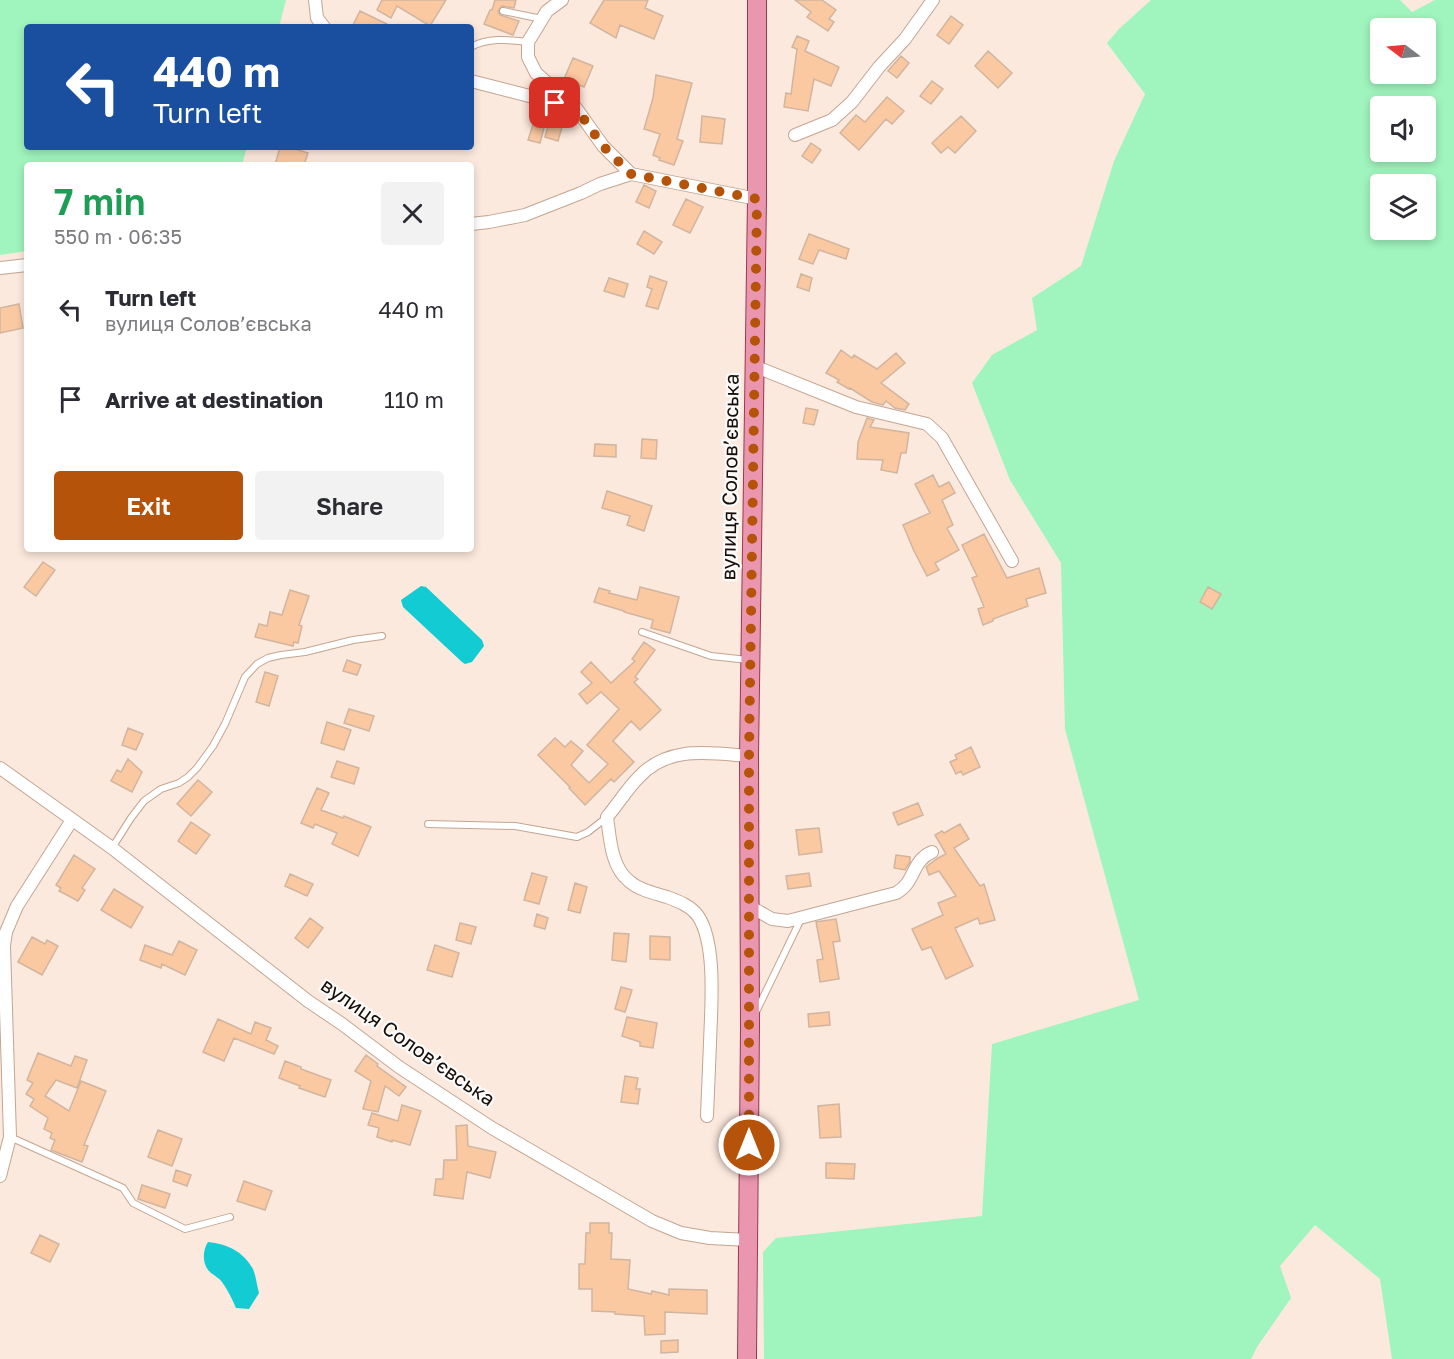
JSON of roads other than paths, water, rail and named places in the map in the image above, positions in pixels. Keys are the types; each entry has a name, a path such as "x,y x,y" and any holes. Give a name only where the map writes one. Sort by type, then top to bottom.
{"main road":[{"name":"вулиця Соловʼєвська","path":"747,1359 750,1026 749,756 757,199 757,0"}],"street":[{"path":"315,0 317,18 322,24"},
{"path":"562,0 547,11 528,42 528,57 536,73 576,108 603,146 631,174"},
{"path":"795,135 832,120 852,102 879,67 905,39 933,0"},
{"path":"474,82 576,108"},
{"path":"474,224 525,215 600,183 631,174 757,199"},
{"path":"0,268 24,265"},
{"path":"754,366 856,407 927,424 942,438 1012,561"},
{"path":"707,1116 711,991 708,943 704,927 696,914 686,906 636,886 622,875 613,853 607,817 638,778 662,759 699,752 749,756"},
{"name":"вулиця Соловʼєвська","path":"0,768 112,848 308,1001 399,1066 492,1128 652,1221 681,1233 710,1238 748,1240"},
{"path":"0,1176 10,1137 4,946 6,932 17,906 72,820"},
{"path":"748,906 766,916 788,921 896,894 902,891 909,881 920,859 932,852"}],"lane":[{"path":"503,11 542,19"},
{"path":"474,46 490,40 528,42"},
{"path":"642,632 711,656 750,660"},
{"path":"112,848 144,801 161,789 179,783 197,768 225,724 245,677 257,664 281,654 305,652 353,640 382,636"},
{"path":"428,824 515,826 577,837 588,832 607,817"},
{"path":"750,1026 801,919"},
{"path":"10,1137 123,1188 133,1203 185,1229 230,1217"}],"water":[{"path":"421,586 426,587 482,640 484,646 472,662 465,664 462,662 403,607 401,600"},
{"path":"208,1242 222,1245 239,1253 253,1269 259,1293 249,1309 236,1308 222,1282 208,1270 204,1258"}]}
